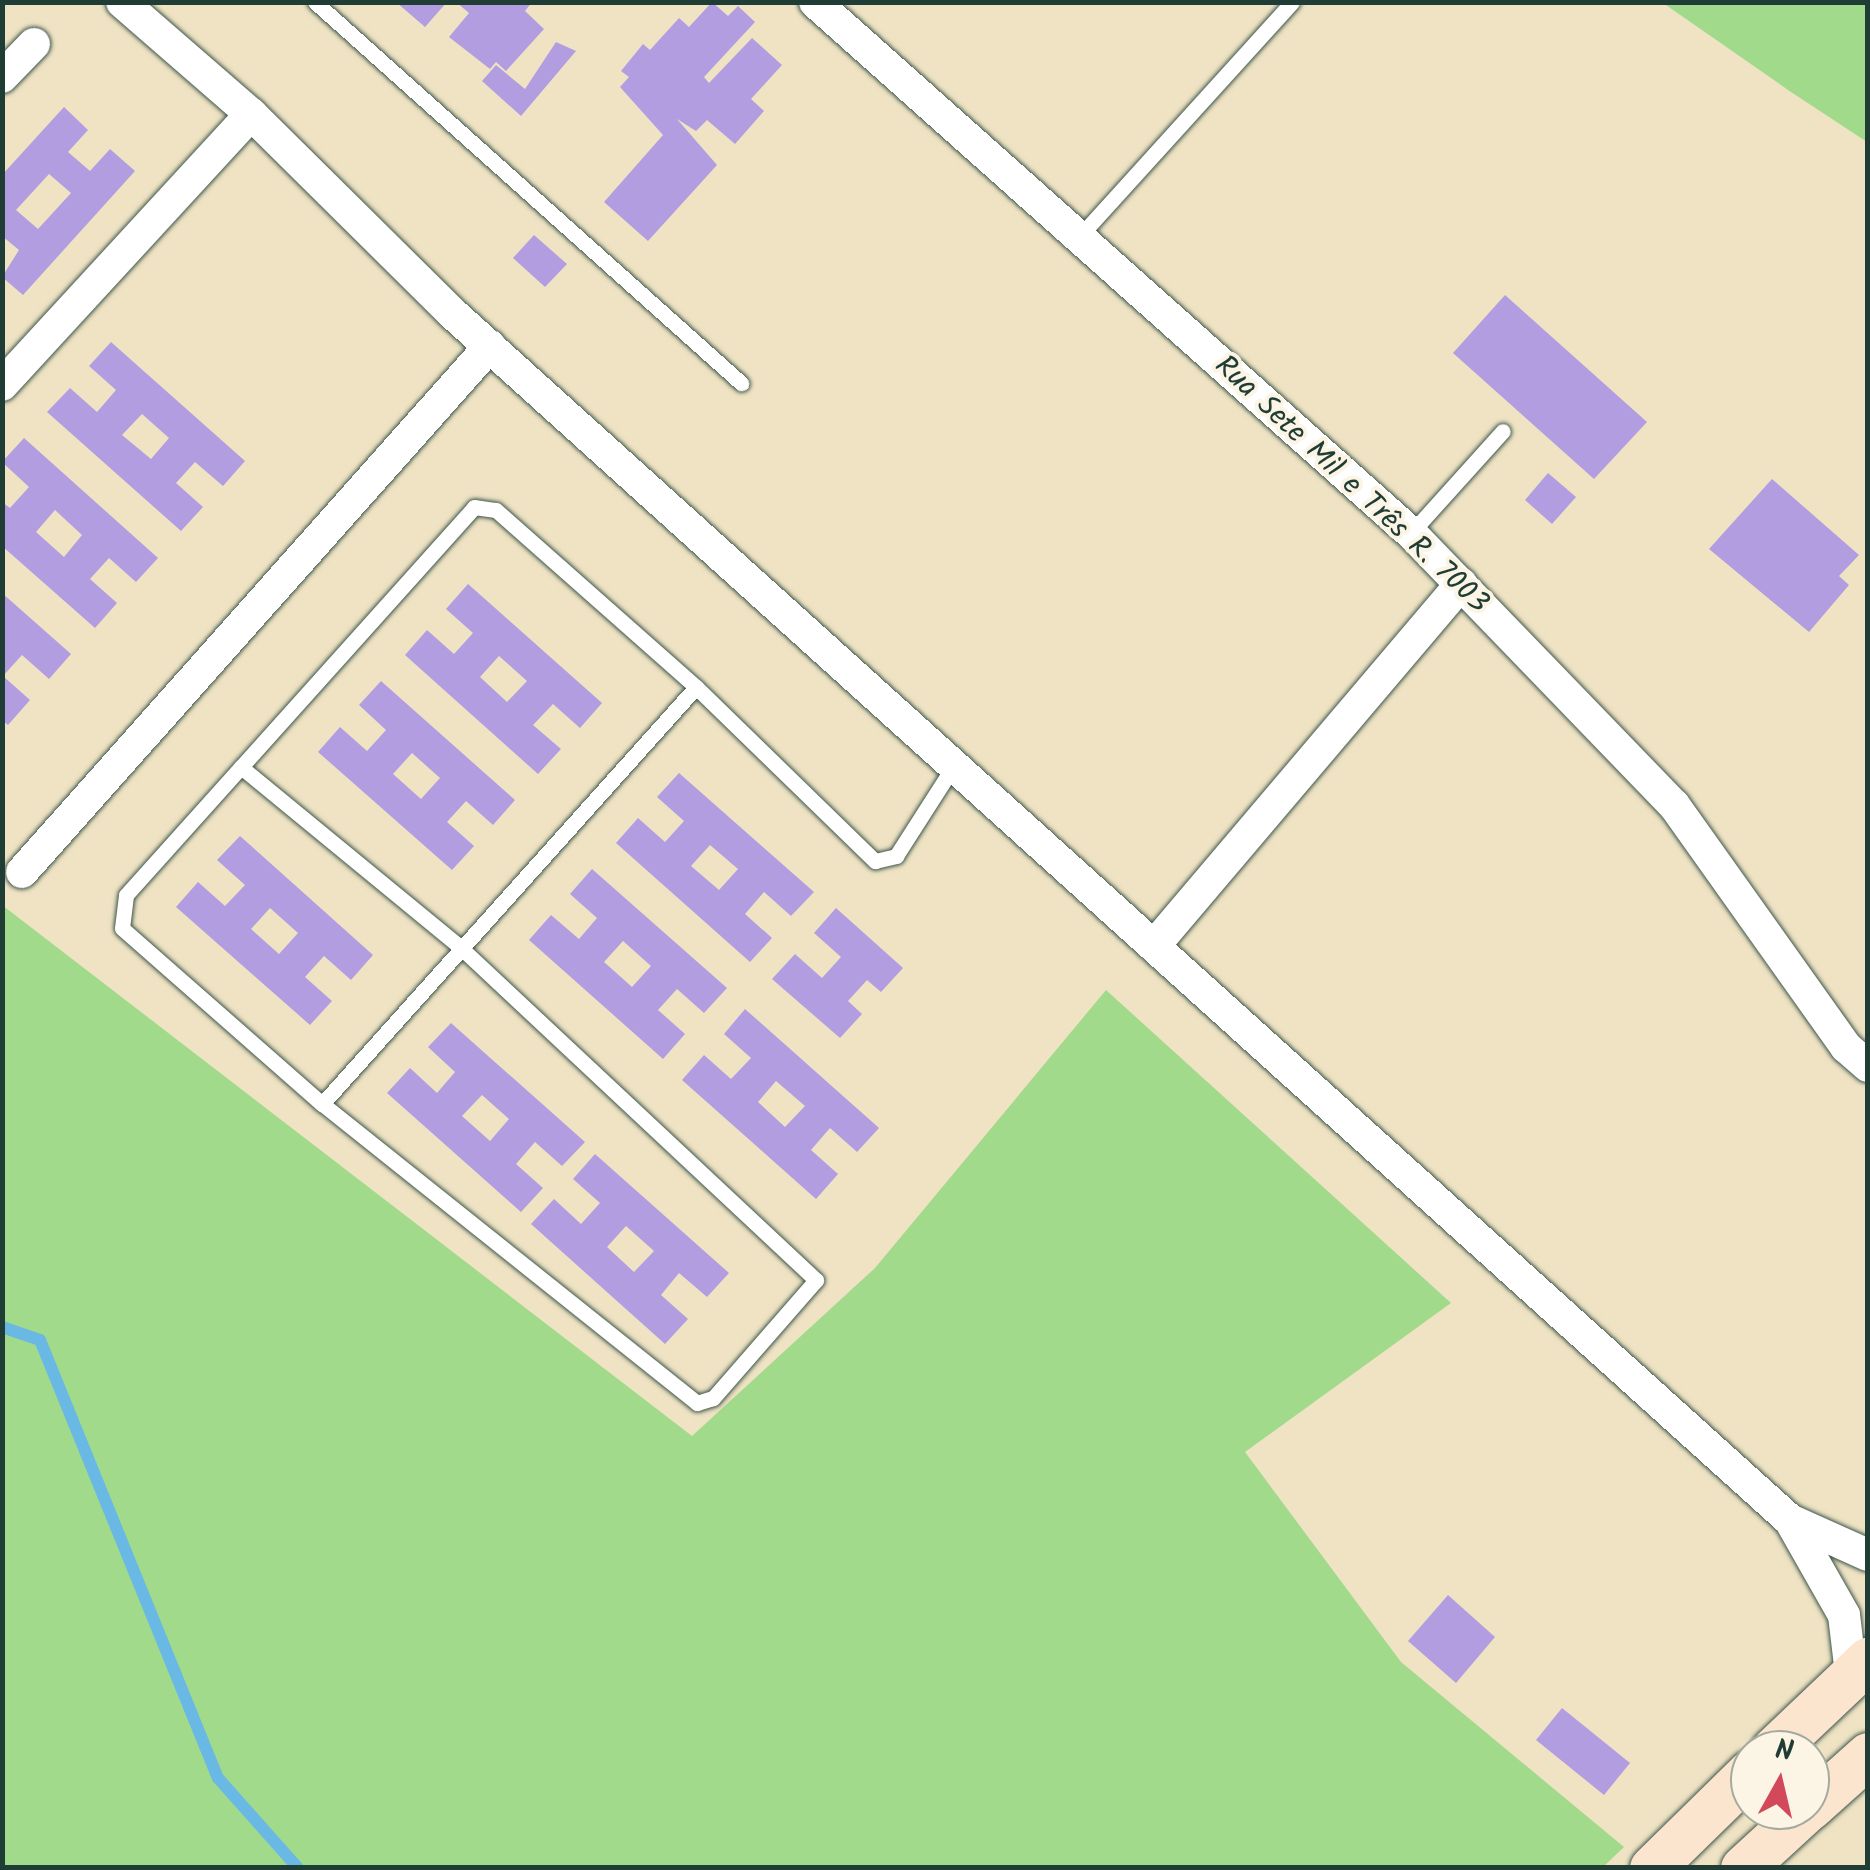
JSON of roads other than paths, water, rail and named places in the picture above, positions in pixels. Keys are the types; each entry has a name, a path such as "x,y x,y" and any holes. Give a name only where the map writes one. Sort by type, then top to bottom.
{"main road":[{"path":"1794,1730 1859,1667"},
{"path":"1830,1786 1862,1755"},
{"path":"1652,1868 1730,1792"},
{"path":"1742,1868 1784,1830"}],"street":[{"path":"122,2 252,114 490,346 1790,1520 1834,1589 1859,1667"},
{"name":"Rua Sete Mil e Três R. 7003","path":"815,2 1412,533 1674,805 1846,1047 1868,1066"},
{"path":"2,78 34,44"},
{"path":"8,368 252,114"},
{"path":"22,872 490,346"},
{"path":"1154,946 1461,584"},
{"path":"1790,1520 1868,1555"}],"lane":[{"path":"314,2 741,383"},
{"path":"1079,236 1292,2"},
{"path":"1412,533 1503,431"},
{"path":"241,766 459,946 816,1280 713,1398 697,1403 322,1104 122,928 126,895 241,766 474,507 496,510 696,687 875,861 896,856 953,767"},
{"path":"322,1104 459,946 696,687"}],"waterway":[{"path":"2,1327 40,1340 218,1778 298,1868"}]}
